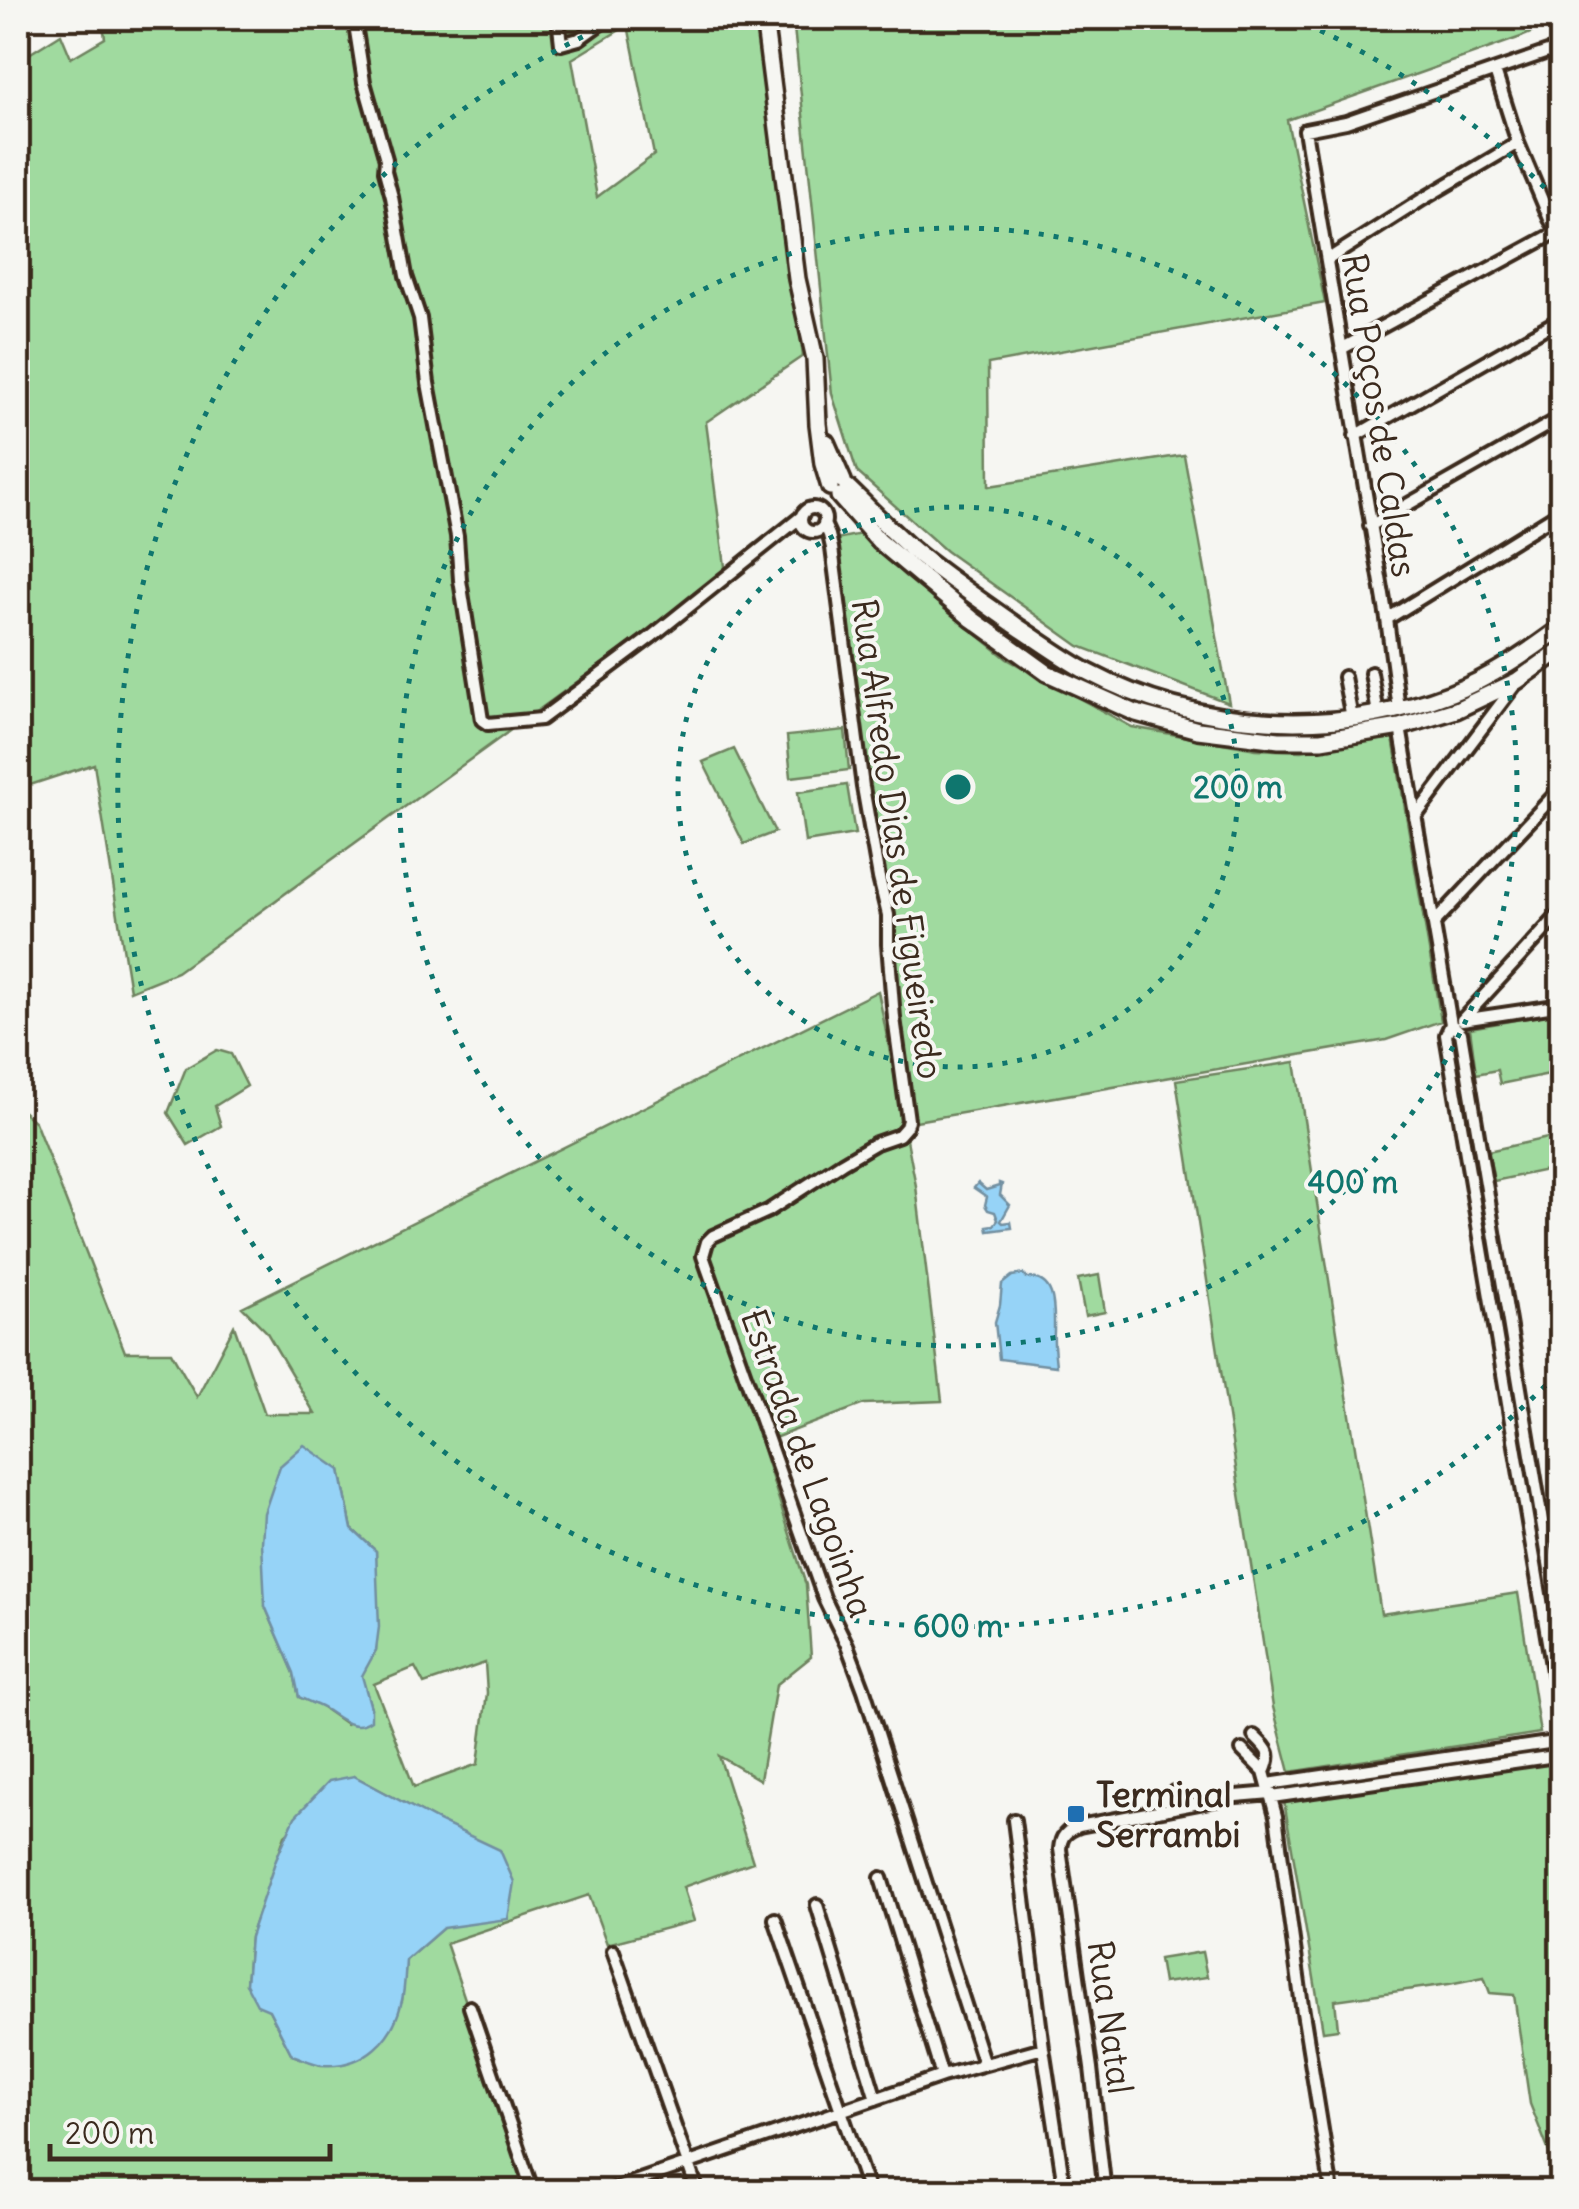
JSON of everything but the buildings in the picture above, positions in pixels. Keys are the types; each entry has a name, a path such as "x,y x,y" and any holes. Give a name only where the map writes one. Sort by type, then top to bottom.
{"main road":[{"path":"764,18 798,279 815,359 818,424 838,489 871,533 972,619 1048,673 1136,713 1231,736 1305,740 1362,736 1456,710 1517,681 1562,649"},
{"path":"838,489 998,613 1088,672 1165,704 1210,716 1304,721 1352,718 1428,702 1517,660 1562,627"},
{"path":"1304,721 1309,731 1305,740"}],"street":[{"path":"354,18 364,82 386,160 385,172 406,276 420,318 457,536 482,720 488,724 541,719 838,489"},
{"path":"558,18 561,44 578,40 608,18"},
{"path":"1341,348 1559,235 1518,143 1496,71 1562,46"},
{"name":"Rua Poços de Caldas","path":"1399,709 1306,130 1346,122 1496,71"},
{"path":"1326,260 1518,143"},
{"path":"1550,219 1562,209"},
{"path":"1355,436 1562,318"},
{"path":"1370,526 1562,417"},
{"path":"804,514 803,526 816,531 838,489"},
{"path":"804,514 816,508 824,520"},
{"path":"1386,619 1562,511"},
{"name":"Rua Alfredo Dias de Figueiredo","path":"723,1231 768,1211 876,1144 899,1134 908,1120 894,1018 888,915 869,823 832,548 824,520"},
{"path":"1371,673 1378,714"},
{"path":"1344,676 1352,718"},
{"path":"1415,817 1517,681"},
{"path":"1400,728 1434,923 1460,1033 1562,1641"},
{"path":"1434,923 1562,787"},
{"path":"1562,912 1446,1035 1562,1725"},
{"path":"1457,1022 1562,1005"},
{"name":"Estrada de Lagoinha","path":"723,1231 707,1242 704,1261 824,1598 864,1690 984,2064"},
{"path":"1254,1736 1269,1754 1264,1772"},
{"path":"1270,1791 1562,1740"},
{"path":"1242,1750 1264,1772 1270,1791 1332,2192"},
{"path":"1169,1793 1172,1808 1270,1791 1562,1755"},
{"name":"Rua Natal","path":"1104,2192 1060,1850 1062,1838 1072,1828 1172,1808"},
{"path":"1014,1820 1065,2192"},
{"path":"882,1878 942,2076"},
{"path":"817,1905 876,2099"},
{"path":"775,1919 869,2192"},
{"path":"612,1951 698,2192"},
{"path":"470,2007 534,2192"},
{"path":"605,2192 942,2076 1043,2048"}],"green space":[{"path":"102,18 757,18 803,356 706,422 726,574 177,972 130,991 94,764 18,789 18,61 61,34 71,58 105,38","holes":["628,25 654,155 597,197 572,59"]},
{"path":"793,18 1561,18 1521,37 1287,120 1325,303 988,364 989,486 1184,455 1229,703 1079,646 946,551 857,472 832,394"},
{"path":"861,534 904,575 1007,659 1132,727 1256,749 1301,751 1393,738 1441,1021 1386,1040 910,1122 836,539"},
{"path":"845,730 849,770 791,777 787,736"},
{"path":"734,749 775,832 744,844 703,762"},
{"path":"847,785 855,834 805,842 798,792"},
{"path":"878,991 916,1186 942,1401 864,1404 761,1443 806,1585 811,1657 776,1685 760,1780 719,1756 753,1862 683,1887 694,1921 607,1944 589,1895 446,1943 530,2191 18,2191 18,1107 35,1122 125,1352 171,1352 197,1397 234,1326 265,1414 315,1414 266,1331 242,1307","holes":["340,1470 352,1529 376,1551 376,1650 361,1675 371,1708 346,1724 299,1697 294,1673 265,1606","485,1663 487,1693 478,1764 414,1787 374,1684 415,1667 424,1684","354,1776 500,1851 443,1928 406,1960 402,2001 346,2063 321,2065 292,2055 269,2010 246,1984 250,1937 285,1835"]},
{"path":"1561,1012 1561,1108 1554,1073 1500,1084 1497,1070 1476,1074 1470,1028"},
{"path":"217,1050 231,1054 247,1086 215,1106 221,1126 188,1145 168,1113 186,1068"},
{"path":"1295,1062 1381,1614 1518,1593 1540,1733 1290,1772 1273,1707 1176,1080"},
{"path":"1561,1135 1561,1167 1494,1181 1488,1151"},
{"path":"1099,1275 1105,1312 1085,1316 1078,1279"},
{"path":"1561,1758 1561,2182 1530,2104 1514,1995 1490,1993 1484,1977 1335,2000 1338,2029 1323,2031 1284,1801"},
{"path":"1202,1952 1207,1977 1163,1983 1159,1959"}],"water":[{"path":"978,1183 986,1190 1002,1184 1000,1195 1010,1205 1001,1221 1011,1222 1012,1228 988,1231 987,1226 998,1220 985,1205 987,1197 974,1188"},
{"path":"1023,1274 1044,1283 1052,1296 1056,1366 999,1359 995,1322 1002,1284"},
{"path":"304,1445 340,1470 352,1529 376,1551 379,1627 376,1650 362,1676 371,1708 371,1720 364,1724 347,1723 299,1697 294,1673 265,1606 264,1513 280,1466"},
{"path":"354,1776 500,1850 514,1882 508,1919 443,1928 406,1960 398,2014 375,2048 352,2062 323,2065 292,2055 269,2010 257,2005 246,1984 250,1937 276,1859 295,1817 329,1781"}],"place":[{"name":"Terminal Serrambi","path":"1076,1814"}]}
